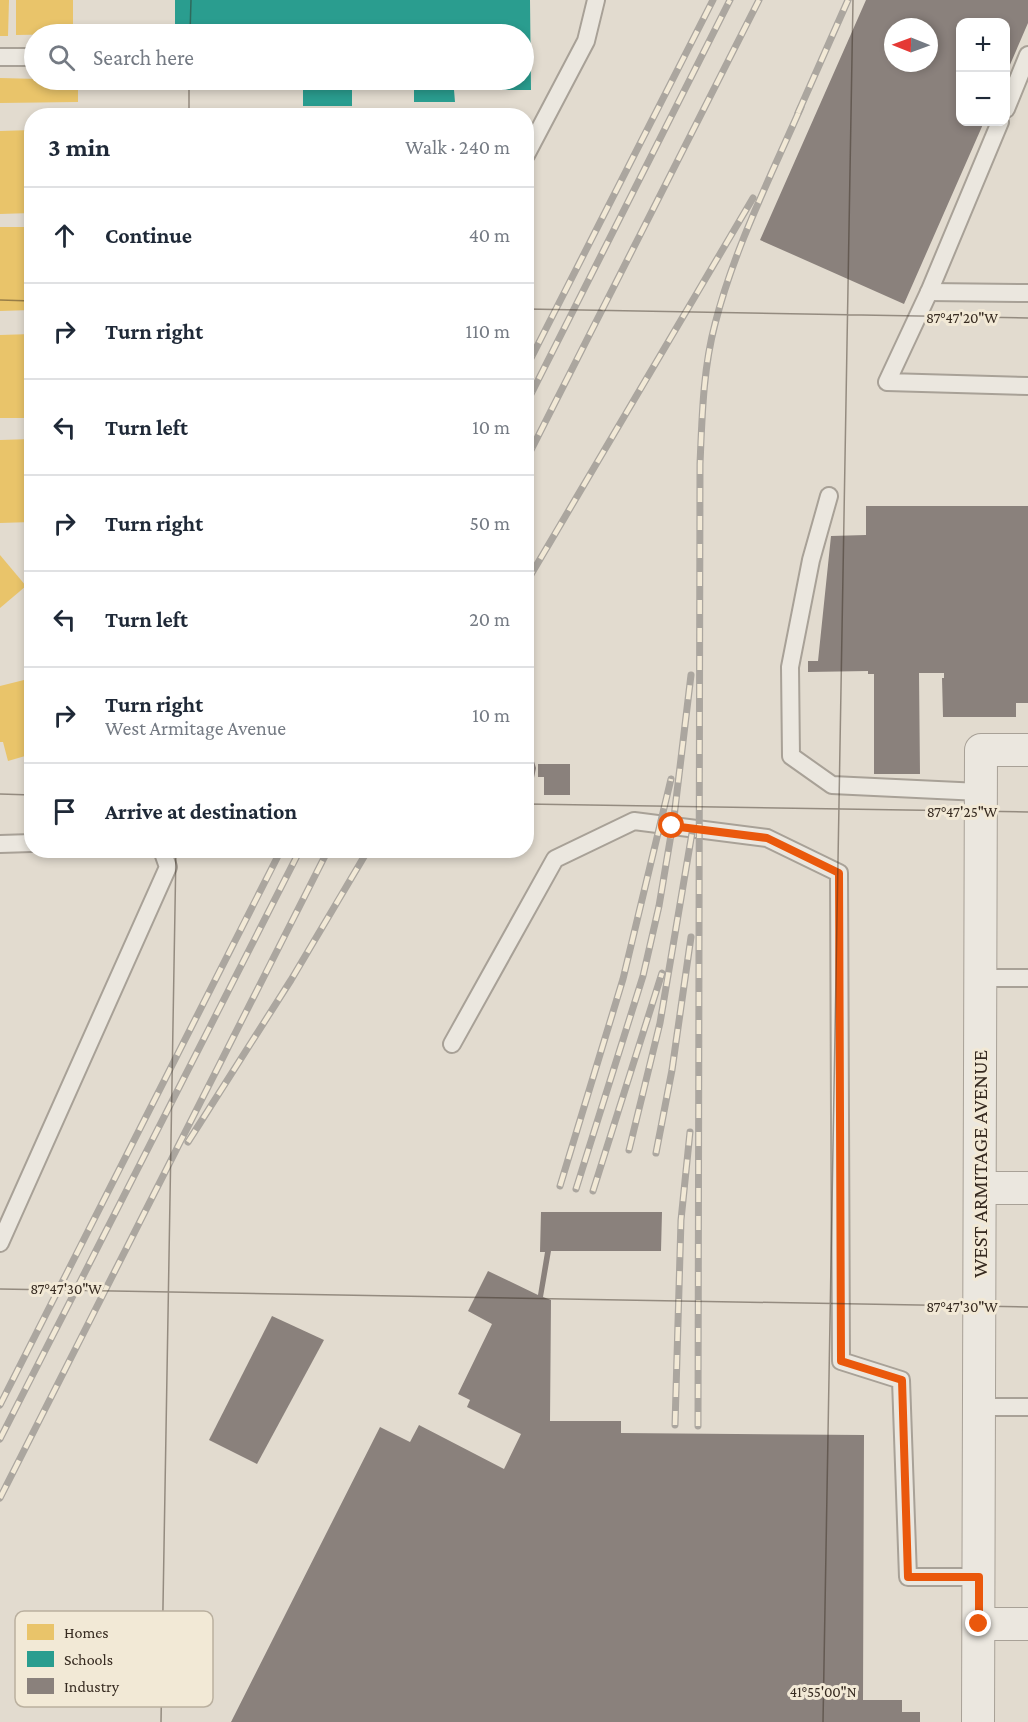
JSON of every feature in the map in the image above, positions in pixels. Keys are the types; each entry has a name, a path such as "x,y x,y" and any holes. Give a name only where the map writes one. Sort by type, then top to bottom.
{"street":[{"name":"WEST ARMITAGE AVENUE","path":"978,1722 981,750 1028,750"},
{"path":"980,1188 1028,1188"},
{"path":"979,1624 1028,1624"}],"lane":[{"path":"534,140 586,42 596,0"},
{"path":"1010,97 1028,55"},
{"path":"0,57 24,57"},
{"path":"998,126 929,292 887,382 1028,386"},
{"path":"929,292 1028,293"},
{"path":"829,496 811,560 790,667 791,756 832,784 980,792"},
{"path":"452,1044 555,859 634,821 767,838 839,873 841,1361 902,1380 908,1577 979,1577"},
{"path":"0,844 24,843"},
{"path":"0,1243 168,867 165,858"},
{"path":"980,978 1028,978"},
{"path":"979,1407 1028,1407"}],"building: Homes":[{"path":"0,0 9,0 8,36 0,36"},
{"path":"16,0 73,0 73,24 24,24 24,35 16,35"},
{"path":"0,78 24,79 24,90 78,90 78,102 0,103"},
{"path":"24,130 24,213 0,214 0,131"},
{"path":"0,227 24,227 24,310 0,311"},
{"path":"24,334 24,418 0,418 0,335"},
{"path":"24,439 24,522 0,523 0,440"},
{"path":"0,555 24,584 24,588 0,608"},
{"path":"24,680 24,756 8,761 3,742 0,742 0,686"}],"building: Schools":[{"path":"175,0 530,0 530,24 175,24"},
{"path":"303,90 352,90 352,106 303,106"},
{"path":"414,90 454,90 455,102 414,102"}],"building: Industry":[{"path":"866,0 1028,0 1028,23 1010,65 1010,18 956,18 956,126 982,126 904,304 760,240"},
{"path":"866,506 1028,506 1028,703 1016,703 1016,717 943,717 942,678 944,678 944,673 919,673 920,774 874,774 874,674 868,674 868,671 808,672 808,661 818,661 831,536 866,535"},
{"path":"538,764 570,764 570,795 544,795 544,777 538,777"},
{"path":"541,1212 662,1212 661,1251 551,1251 543,1297 551,1300 550,1421 621,1421 621,1433 864,1435 863,1700 902,1700 902,1712 920,1712 920,1722 231,1722 380,1427 410,1442 419,1425 504,1469 521,1434 467,1407 470,1400 458,1394 492,1324 468,1311 488,1271 538,1295 545,1252 540,1252"},
{"path":"272,1316 324,1340 257,1464 209,1440"}],"railway":[{"path":"534,352 713,0"},
{"path":"534,388 730,0"},
{"path":"534,444 759,0"},
{"path":"798,113 848,0"},
{"path":"698,1426 700,464 704,394 711,341 732,268 801,107"},
{"path":"534,569 753,198"},
{"path":"576,1189 643,976 659,906 674,817 691,675"},
{"path":"560,1186 623,979 671,779"},
{"path":"629,1150 660,1023 692,833"},
{"path":"0,1405 277,858"},
{"path":"0,1439 296,858"},
{"path":"0,1498 324,858"},
{"path":"188,1142 291,980 363,858"},
{"path":"656,1153 672,1070 691,937"},
{"path":"593,1191 662,973"},
{"path":"675,1425 681,1220 690,1132"}],"route":[{"path":"672,826 767,838 839,873 841,1361 902,1380 908,1577 979,1577 979,1624"}]}
